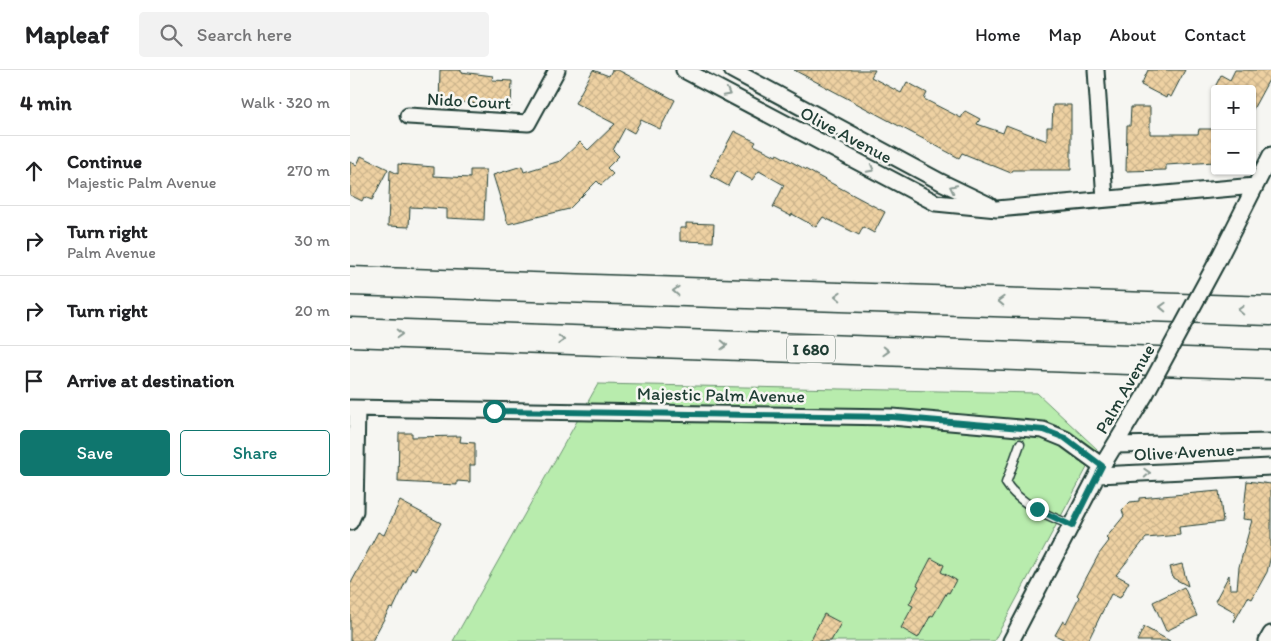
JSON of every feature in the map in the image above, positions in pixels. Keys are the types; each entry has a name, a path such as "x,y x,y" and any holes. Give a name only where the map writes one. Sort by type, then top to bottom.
{"highway":[{"path":"350,281 1271,311"},
{"name":"I 680","path":"350,332 1271,366"}],"street":[{"name":"Nido Court","path":"408,116 528,123 557,70"},
{"name":"Olive Avenue","path":"684,70 936,203 997,209 1255,186"},
{"name":"Olive Avenue","path":"732,70 940,182 997,209"},
{"path":"1096,70 1105,199"},
{"name":"Palm Avenue","path":"1011,641 1100,471 1145,395 1219,258 1271,155"},
{"path":"350,522 355,512 354,408"},
{"name":"Majestic Palm Avenue","path":"354,408 892,417 1044,430 1065,438 1084,452 1100,471"},
{"name":"Olive Avenue","path":"1115,445 1271,442"},
{"name":"Olive Avenue","path":"1100,471 1271,467"},
{"path":"1267,641 1271,634"}],"lane":[{"path":"1020,444 1006,483 1012,492 1052,518 1072,526"}],"green space":[{"path":"598,384 1037,393 1097,449 994,641 453,641"}],"building":[{"path":"440,70 461,70 461,72 493,76 492,80 512,81 511,107 459,102 459,105 439,104"},
{"path":"593,70 609,76 612,70 618,70 675,100 660,129 641,120 634,133 625,128 613,150 619,156 607,168 613,174 601,185 597,181 569,209 508,224 493,175 522,166 524,172 560,161 580,142 588,150 615,124 575,103"},
{"path":"794,70 875,70 871,77 901,93 907,82 927,93 924,99 961,118 965,111 980,119 977,124 1003,133 1006,125 1047,141 1047,127 1052,127 1053,105 1071,105 1071,170 1013,170 1011,173 962,153 959,158"},
{"path":"1148,70 1185,70 1171,97 1167,95 1166,98 1141,85"},
{"path":"1235,70 1271,70 1271,76 1256,104 1256,85 1216,85 1221,75 1230,80"},
{"path":"1131,107 1150,107 1150,134 1198,134 1199,129 1211,129 1211,162 1166,165 1166,170 1126,171 1127,126 1130,126"},
{"path":"734,131 756,142 754,145 776,156 777,154 885,212 874,233 863,227 859,235 823,217 816,227 792,214 791,216 773,207 784,185 759,171 752,180 736,171 728,186 710,176"},
{"path":"361,156 388,169 372,200 364,197 362,201 350,195 350,162 357,165"},
{"path":"398,164 434,167 434,176 470,178 470,170 486,170 484,220 447,218 447,209 410,207 409,227 388,226 390,170 398,174"},
{"path":"686,223 714,224 713,242 680,241 680,228 686,228"},
{"path":"399,433 412,433 412,437 461,436 460,442 475,443 475,465 470,465 470,482 457,481 457,485 398,482"},
{"path":"1247,481 1271,484 1271,556 1267,572 1252,599 1248,597 1234,622 1235,612 1215,601 1229,575 1230,589 1237,589 1239,567 1252,520 1243,519"},
{"path":"1219,491 1223,522 1179,527 1180,535 1146,538 1116,575 1129,582 1120,598 1111,594 1088,641 1067,641 1055,635 1063,621 1066,623 1079,597 1077,595 1099,554 1109,541 1106,538 1124,516 1122,510 1130,502 1139,501 1139,498"},
{"path":"400,501 441,523 415,570 412,568 393,609 390,608 372,641 350,641 350,585 378,532 384,535"},
{"path":"931,558 944,565 941,572 956,580 933,616 931,615 918,638 901,628 913,606 909,604"},
{"path":"1182,564 1188,586 1173,578 1170,567"},
{"path":"1184,587 1197,616 1166,631 1153,602"},
{"path":"824,614 841,623 831,641 810,641"},
{"path":"1144,627 1170,641 1137,641"}],"route":[{"path":"494,411 892,417 1044,430 1065,438 1102,466 1072,526 1052,518 1037,509"}]}
